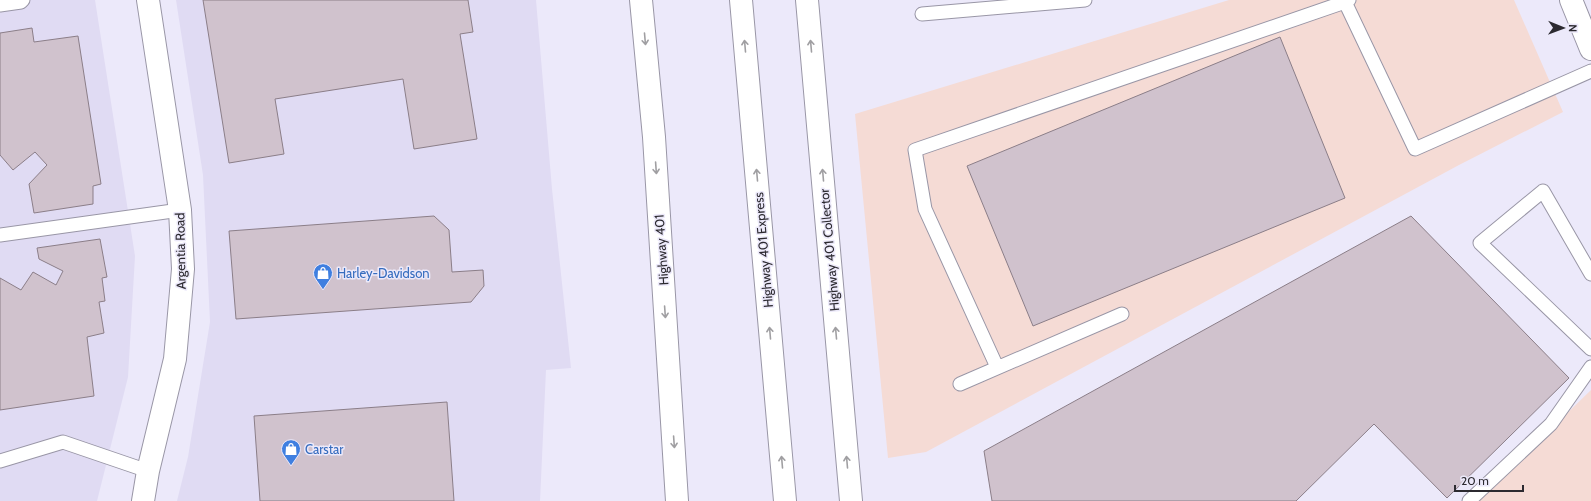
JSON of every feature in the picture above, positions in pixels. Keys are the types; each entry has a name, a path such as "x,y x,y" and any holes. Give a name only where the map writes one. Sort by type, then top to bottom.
{"main road":[{"name":"Argentia Road","path":"143,501 148,471 175,359 182,269 180,210 148,0"},
{"name":"Highway 401","path":"641,0 654,137 678,501"},
{"name":"Highway 401 Express","path":"741,0 785,501"},
{"name":"Highway 401 Collector","path":"807,0 851,501"},
{"path":"1571,0 1591,49"}],"lane":[{"path":"0,5 22,2 23,0"},
{"path":"922,14 1084,0"},
{"path":"998,367 925,209 915,150 1347,1 1415,149 1591,71"},
{"path":"1591,274 1543,191 1480,242 1591,349"},
{"path":"0,235 180,210"},
{"path":"960,384 1122,314"},
{"path":"1468,501 1551,424 1591,366"},
{"path":"0,461 63,442 148,471"}],"shaded area":[{"path":"0,0 95,0 135,256 128,377 97,501 0,501"},
{"path":"176,0 536,0 552,189 571,368 546,370 540,501 177,501 188,457 210,322 203,175"},
{"path":"1229,0 1514,0 1563,112 1459,165 926,452 888,458 855,114"},
{"path":"1591,390 1591,501 1477,501"}],"building":[{"path":"203,0 468,0 473,32 460,34 477,139 414,149 403,79 275,99 284,154 229,163"},
{"path":"32,28 34,42 78,36 101,184 93,186 93,204 34,213 29,184 47,165 35,152 13,170 0,155 0,33"},
{"path":"1280,37 1345,198 1033,326 967,166"},
{"path":"434,216 449,230 452,272 483,270 484,286 471,302 236,319 229,231"},
{"path":"1411,216 1569,378 1447,498 1374,424 1296,501 992,501 984,451"},
{"path":"100,239 107,277 102,278 105,301 99,302 104,333 87,337 94,396 0,410 0,278 21,290 33,272 56,285 63,271 39,259 37,248"},
{"path":"447,402 454,501 260,501 254,416"}],"place":[{"name":"Harley-Davidson","path":"323,290"},
{"name":"Carstar","path":"291,466"}]}
